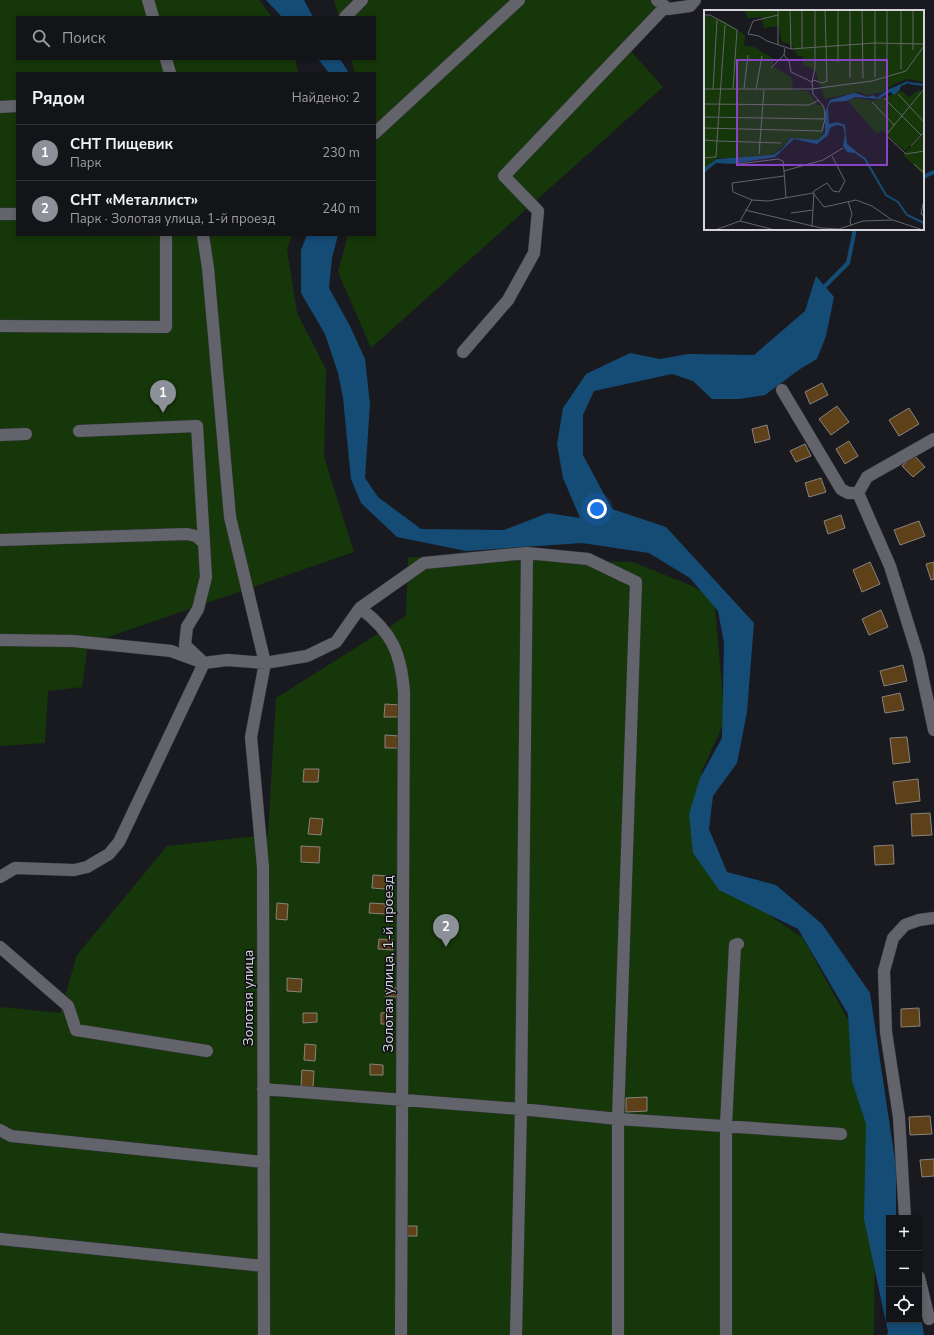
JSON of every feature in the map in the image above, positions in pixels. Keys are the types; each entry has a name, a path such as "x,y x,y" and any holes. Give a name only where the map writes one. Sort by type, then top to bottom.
{"street":[{"path":"148,0 153,16"},
{"path":"346,16 362,0"},
{"path":"376,132 519,0"},
{"path":"463,352 508,300 534,253 538,211 504,176 661,3 668,9 690,6 695,0"},
{"path":"166,60 170,72"},
{"path":"0,107 16,106"},
{"path":"0,214 16,214"},
{"path":"0,326 166,327 166,236"},
{"path":"203,236 208,268 230,517 265,663"},
{"path":"782,390 841,489 848,493 858,493"},
{"path":"79,431 197,426 206,577 198,609 187,627 185,645 204,663"},
{"path":"0,435 26,434"},
{"path":"858,493 867,476 934,439"},
{"path":"858,493 895,581 918,656 934,730"},
{"path":"0,540 187,534 196,536 204,543"},
{"path":"0,640 73,640 171,651 204,663 227,660 265,663 307,656 336,642 360,608 424,562 527,553 588,559 636,582 618,1119 618,1335"},
{"path":"516,1335 521,1109 527,553"},
{"name":"Золотая улица, 1-й проезд","path":"360,608 374,619 386,632 398,654 402,668 404,692 401,1335"},
{"path":"0,877 15,868 74,870 87,867 109,854 119,842 204,663"},
{"name":"Золотая улица","path":"264,1335 263,867 251,737 265,663"},
{"path":"906,1215 898,1117 886,1032 884,971 893,938 905,925 918,920 934,918"},
{"path":"726,1335 726,1125 735,945 738,944"},
{"path":"0,947 68,1006 76,1030 207,1051"},
{"path":"263,1089 521,1109 618,1119 726,1125 841,1134"},
{"path":"0,1130 11,1136 264,1162"},
{"path":"0,1239 264,1266"},
{"path":"921,1287 929,1320"}],"green space":[{"path":"0,0 259,0 271,16 16,16 16,60 295,60 298,72 16,72 16,236 292,236 287,249 297,313 326,369 324,457 354,552 88,644 82,687 48,691 45,743 0,746"},
{"path":"334,0 671,0 628,48 663,87 371,348 338,272 348,236 376,236 376,72 355,72 351,60 376,60 376,16 339,16"},
{"path":"408,557 633,562 692,586 714,598 725,720 702,771 694,834 744,898 803,938 848,1020 876,1153 874,1335 0,1335 0,1007 60,1013 77,955 167,846 268,835 276,698 406,616"}],"water":[{"path":"266,0 304,0 312,16 281,16"},
{"path":"319,60 341,60 348,72 328,72"},
{"path":"307,236 338,236 332,258 329,288 350,326 365,359 370,404 365,478 378,497 421,529 504,530 548,513 580,518 563,478 557,444 563,408 586,374 630,353 660,359 688,354 754,355 805,311 816,276 834,297 826,336 817,359 800,369 765,395 739,399 712,399 693,381 672,374 594,391 583,415 583,455 612,509 666,527 754,623 747,712 737,763 713,796 709,829 727,872 776,885 822,924 870,993 896,1167 896,1215 886,1215 886,1323 864,1219 866,1124 852,1081 848,1014 798,929 719,890 693,853 689,814 700,778 722,738 724,643 718,611 690,578 649,553 582,543 466,551 397,537 361,503 351,479 343,398 338,373 325,334 301,293 301,250"},
{"path":"886,1323 922,1323 924,1335 887,1335 888,1332"}],"building":[{"path":"822,383 828,395 810,404 805,392"},
{"path":"837,406 849,422 831,435 819,419"},
{"path":"909,408 919,424 899,436 889,420"},
{"path":"767,425 770,439 755,443 752,429"},
{"path":"849,441 858,456 845,464 836,449"},
{"path":"805,444 811,456 796,462 790,451"},
{"path":"914,455 925,467 913,477 902,466"},
{"path":"821,478 826,492 809,497 805,483"},
{"path":"841,515 845,528 828,534 824,521"},
{"path":"919,521 925,536 900,545 894,530"},
{"path":"870,562 880,584 862,592 853,570"},
{"path":"934,562 934,579 931,580 926,564"},
{"path":"881,610 888,627 869,635 862,619"},
{"path":"903,665 907,681 884,686 880,671"},
{"path":"900,693 904,710 885,713 882,697"},
{"path":"385,704 399,705 399,717 384,717"},
{"path":"385,735 400,736 399,748 385,748"},
{"path":"907,737 910,762 893,764 890,738"},
{"path":"304,769 319,769 318,782 303,782"},
{"path":"918,779 920,801 896,804 893,782"},
{"path":"930,813 932,835 912,836 911,814"},
{"path":"310,818 323,819 321,835 308,834"},
{"path":"893,845 894,864 875,865 874,846"},
{"path":"301,846 320,847 319,863 301,862"},
{"path":"373,875 387,876 386,889 372,888"},
{"path":"277,903 288,904 287,920 276,919"},
{"path":"370,903 386,904 386,914 369,913"},
{"path":"379,939 393,940 393,950 378,949"},
{"path":"287,978 302,979 301,992 287,991"},
{"path":"386,987 397,988 397,997 385,996"},
{"path":"919,1008 920,1026 901,1027 901,1009"},
{"path":"392,1012 392,1024 381,1024 381,1013"},
{"path":"303,1013 317,1013 317,1022 303,1023"},
{"path":"305,1044 316,1045 315,1061 304,1060"},
{"path":"370,1064 383,1065 383,1075 370,1075"},
{"path":"302,1070 314,1071 313,1087 301,1086"},
{"path":"647,1097 647,1111 626,1112 626,1098"},
{"path":"930,1116 932,1134 910,1135 909,1117"},
{"path":"934,1159 934,1176 922,1177 920,1160"},
{"path":"405,1226 417,1226 417,1236 405,1236"}],"waterway":[{"path":"924,177 934,172"},
{"path":"825,286 848,263 855,230"}],"place":[{"name":"СНТ Пищевик","path":"163,413"},
{"name":"СНТ «Металлист»","path":"446,947"}]}
